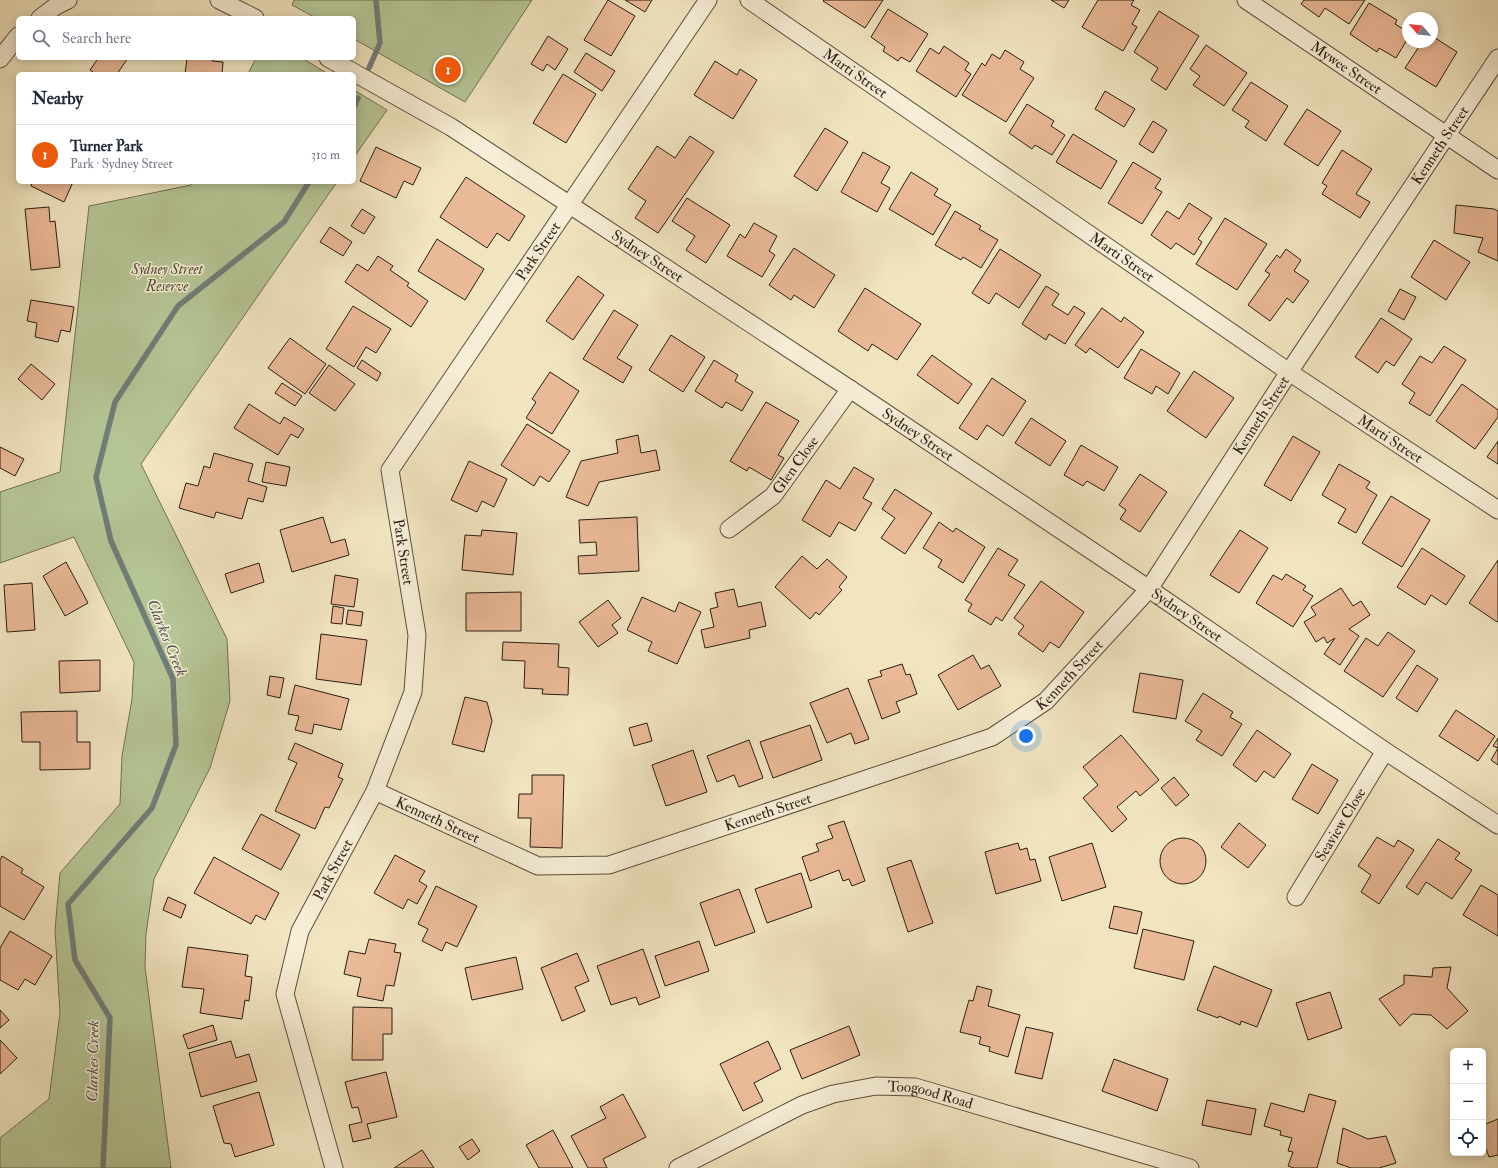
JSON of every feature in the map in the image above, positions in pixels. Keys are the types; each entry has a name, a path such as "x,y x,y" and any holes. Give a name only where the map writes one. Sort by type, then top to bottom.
{"street":[{"path":"43,16 56,6 68,0"},
{"path":"218,0 251,16"},
{"name":"Park Street","path":"334,1168 285,994 300,931 375,791 413,692 417,635 390,470 708,0"},
{"name":"Marti Street","path":"749,0 1289,372 1498,510"},
{"name":"Mywee Street","path":"1246,0 1498,170"},
{"path":"0,59 16,39"},
{"name":"Kenneth Street","path":"375,791 538,866 609,865 992,738 1046,701 1149,589 1289,372 1498,58"},
{"name":"Sydney Street","path":"332,60 353,72"},
{"name":"Sydney Street","path":"356,74 451,127 570,205 850,389 1149,589 1385,751 1498,824"},
{"name":"Glen Close","path":"729,529 773,496 850,389"},
{"name":"Seaview Close","path":"1296,897 1385,751"},
{"name":"Toogood Road","path":"678,1168 802,1105 833,1094 876,1086 916,1087 1190,1168"}],"green space":[{"path":"294,0 532,0 465,102 356,40 356,16 312,16 292,5"},
{"path":"255,60 305,60 325,72 249,72"},
{"path":"356,91 387,110 356,154"},
{"name":"Sydney Street Reserve","path":"336,184 141,464 227,639 230,701 210,768 154,879 146,934 145,967 171,1168 0,1168 0,1138 49,1099 60,1013 55,930 60,873 120,804 122,756 132,699 134,662 74,537 0,563 0,492 60,472 89,206 191,185"}],"building":[{"path":"608,0 635,16 611,56 584,40"},
{"path":"625,0 652,0 645,12"},
{"path":"883,0 865,28 823,1"},
{"path":"1051,0 1069,0 1064,8"},
{"path":"1098,0 1134,0 1131,5 1140,10 1132,24 1137,27 1123,51 1082,27"},
{"path":"1304,0 1365,0 1349,24 1325,8 1319,17 1301,4"},
{"path":"1369,3 1397,20 1395,24 1402,28 1402,48 1396,58 1379,48 1377,52 1350,34"},
{"path":"888,9 928,34 910,62 901,57 898,61 883,51 885,47 871,37"},
{"path":"1159,11 1199,36 1166,90 1151,80 1158,68 1134,52"},
{"path":"548,36 568,49 555,70 547,64 543,71 531,64"},
{"path":"1438,40 1457,52 1436,87 1405,68 1418,48 1438,48"},
{"path":"1206,45 1247,73 1224,106 1193,85 1200,76 1190,69"},
{"path":"944,46 969,63 965,70 971,74 956,97 916,71 930,48 939,54"},
{"path":"1005,50 1024,62 1020,69 1034,78 1006,122 962,95 982,63 985,66 992,54 1000,59"},
{"path":"586,53 615,71 602,91 574,72"},
{"path":"97,60 127,60 118,72 93,72 90,70"},
{"path":"187,60 212,60 223,62 222,72 185,72"},
{"path":"715,61 737,75 740,69 757,80 733,119 694,95"},
{"path":"563,74 596,94 566,143 533,123"},
{"path":"1251,82 1288,106 1266,141 1245,127 1249,121 1232,110"},
{"path":"1105,91 1135,109 1124,127 1095,109"},
{"path":"1027,104 1054,121 1051,126 1065,135 1052,155 1035,145 1032,149 1009,133"},
{"path":"1307,109 1341,131 1318,166 1284,144"},
{"path":"1153,121 1167,130 1153,153 1139,144"},
{"path":"825,128 848,142 817,191 794,176"},
{"path":"1073,134 1117,161 1101,189 1056,162"},
{"path":"690,136 714,152 658,233 635,218 646,201 628,189 657,146 675,158"},
{"path":"376,147 421,168 413,185 404,181 396,198 360,181"},
{"path":"1342,150 1372,169 1356,194 1370,202 1360,218 1322,194 1327,186 1322,183"},
{"path":"863,152 890,167 881,183 890,188 877,212 841,192"},
{"path":"1133,162 1161,179 1155,188 1162,192 1142,224 1108,203"},
{"path":"911,172 938,189 934,195 951,205 933,235 889,209"},
{"path":"466,177 525,216 509,241 497,233 487,248 440,217"},
{"path":"32,184 72,184 64,202 31,186"},
{"path":"687,198 730,225 706,263 686,250 695,236 672,221"},
{"path":"1189,203 1212,218 1198,239 1202,242 1194,255 1176,243 1171,249 1151,235 1167,211 1179,219"},
{"path":"1456,205 1494,209 1498,211 1498,261 1478,252 1483,238 1454,233"},
{"path":"49,207 50,222 55,221 60,267 31,270 25,209"},
{"path":"362,209 375,217 364,234 351,226"},
{"path":"955,211 981,226 979,229 998,240 981,268 963,257 961,260 935,245"},
{"path":"1225,218 1267,244 1237,290 1196,264"},
{"path":"754,223 777,236 769,251 775,255 762,277 727,256 740,234 745,238"},
{"path":"330,227 352,242 343,256 320,242"},
{"path":"437,239 484,269 465,300 418,271"},
{"path":"1434,240 1470,262 1446,300 1411,277"},
{"path":"794,248 835,275 814,308 794,295 791,300 769,285"},
{"path":"1000,249 1041,275 1019,308 996,293 989,304 972,293"},
{"path":"1286,249 1301,260 1294,271 1309,281 1293,303 1287,298 1270,321 1248,305 1270,274 1265,271 1277,255 1280,258"},
{"path":"378,256 393,266 390,270 409,283 407,286 428,301 411,327 345,282 357,264 368,271"},
{"path":"578,276 604,295 573,340 546,321"},
{"path":"1046,286 1059,294 1052,305 1068,315 1074,306 1085,313 1065,344 1049,334 1046,340 1022,324"},
{"path":"865,288 921,324 897,360 872,344 868,351 838,331"},
{"path":"1400,289 1416,297 1404,320 1388,311"},
{"path":"31,300 74,307 70,332 61,330 58,342 35,337 37,323 27,321"},
{"path":"353,306 391,329 376,353 366,347 354,367 326,349"},
{"path":"1102,308 1121,322 1124,317 1144,332 1118,368 1090,348 1086,353 1075,345"},
{"path":"614,310 638,325 617,358 632,367 623,383 583,359"},
{"path":"1381,318 1412,339 1394,366 1386,361 1378,373 1355,357"},
{"path":"671,335 705,357 683,392 649,370"},
{"path":"290,338 326,364 305,394 268,368"},
{"path":"1444,346 1466,360 1430,416 1409,403 1415,393 1402,384 1420,356 1432,363"},
{"path":"1141,349 1180,373 1168,394 1156,386 1152,394 1124,378"},
{"path":"932,355 972,384 958,404 917,375"},
{"path":"362,360 381,373 377,381 357,368"},
{"path":"714,360 738,375 735,381 753,392 742,411 726,402 722,408 695,391"},
{"path":"31,364 55,384 42,400 18,379"},
{"path":"329,365 355,384 335,411 309,393"},
{"path":"1194,371 1234,398 1206,438 1167,411"},
{"path":"550,372 579,391 552,434 526,418 536,402 532,399"},
{"path":"992,378 1026,401 1003,436 987,425 977,440 959,428"},
{"path":"282,383 302,396 295,406 275,393"},
{"path":"1462,384 1498,410 1498,417 1475,449 1436,421"},
{"path":"766,402 799,421 778,455 784,458 771,480 749,467 747,471 730,461"},
{"path":"249,404 280,424 284,417 304,429 298,438 291,434 278,455 234,428"},
{"path":"1031,418 1066,441 1050,466 1015,443"},
{"path":"527,424 570,451 549,482 540,476 534,486 501,465"},
{"path":"638,435 641,453 656,450 660,470 599,482 588,506 566,497 581,461 618,453 616,440"},
{"path":"1293,436 1320,452 1291,501 1264,485"},
{"path":"1498,441 1498,464 1487,457"},
{"path":"1081,445 1118,467 1104,491 1087,481 1083,486 1064,475"},
{"path":"0,447 24,459 15,476 0,468"},
{"path":"214,453 253,464 248,481 267,487 263,502 248,498 242,519 216,512 214,518 179,508 186,483 198,486 204,466 210,468"},
{"path":"469,461 507,479 494,507 482,501 477,512 451,500"},
{"path":"266,462 290,467 286,486 262,482"},
{"path":"1339,464 1370,482 1366,488 1377,495 1356,533 1338,523 1346,509 1322,495"},
{"path":"854,467 874,479 863,498 872,503 855,531 839,522 830,537 802,520 826,480 840,489"},
{"path":"1140,474 1167,492 1140,532 1120,519 1126,510 1119,505"},
{"path":"895,489 932,513 905,554 881,538 895,518 882,509"},
{"path":"1391,496 1430,520 1402,567 1362,543"},
{"path":"323,517 331,543 345,539 349,555 292,572 280,530"},
{"path":"637,517 639,571 579,574 578,556 597,555 596,542 580,543 579,520"},
{"path":"939,522 953,532 956,528 985,547 963,583 938,567 942,560 923,548"},
{"path":"482,530 517,533 513,575 462,570 465,535 481,536"},
{"path":"1240,530 1268,548 1239,593 1210,575"},
{"path":"998,548 1018,560 1008,575 1025,585 1002,621 996,617 991,625 968,611 972,604 965,600"},
{"path":"1422,548 1465,576 1446,605 1431,595 1425,605 1397,587"},
{"path":"802,556 817,569 827,559 847,577 839,587 842,590 819,615 816,612 810,619 775,587"},
{"path":"1498,560 1498,621 1497,622 1469,603"},
{"path":"66,562 88,603 65,616 43,576"},
{"path":"259,563 264,582 231,593 225,574"},
{"path":"1286,574 1306,586 1303,590 1313,596 1293,627 1256,603 1273,575 1282,580"},
{"path":"335,575 358,579 354,607 331,604"},
{"path":"1041,581 1084,612 1059,648 1050,642 1043,652 1018,634 1024,626 1014,618"},
{"path":"32,583 35,630 7,632 4,585"},
{"path":"1341,588 1353,606 1361,601 1370,615 1349,629 1359,636 1340,665 1324,654 1335,638 1327,643 1324,637 1316,642 1304,622 1316,615 1311,607"},
{"path":"734,589 738,607 761,602 766,626 749,630 750,638 705,648 701,630 714,627 710,609 718,607 715,593"},
{"path":"521,592 521,631 466,631 466,593"},
{"path":"642,597 675,612 679,602 701,612 677,664 648,651 652,642 627,630"},
{"path":"608,600 621,618 612,625 618,633 598,647 579,622"},
{"path":"333,606 344,608 342,624 331,623"},
{"path":"348,610 363,612 361,626 346,624"},
{"path":"1388,632 1415,651 1383,697 1344,671 1366,638 1378,646"},
{"path":"321,634 367,640 361,685 316,679"},
{"path":"503,642 559,644 558,667 569,668 568,695 542,694 543,689 524,688 525,661 502,660"},
{"path":"973,655 981,669 989,665 1001,686 958,710 938,675"},
{"path":"100,660 100,691 60,693 59,661"},
{"path":"902,664 906,675 910,674 917,694 896,702 900,712 882,719 868,680 882,676 880,671"},
{"path":"1417,665 1438,679 1417,712 1396,698"},
{"path":"1140,673 1183,680 1176,719 1133,712"},
{"path":"270,676 284,678 280,698 267,695"},
{"path":"295,685 349,699 341,730 314,724 312,734 295,730 299,716 288,714"},
{"path":"848,688 869,739 855,744 851,733 827,743 810,703"},
{"path":"1203,693 1233,712 1230,717 1242,724 1222,756 1196,740 1202,731 1185,721"},
{"path":"465,697 487,702 492,721 484,752 452,744"},
{"path":"1456,710 1495,736 1478,761 1439,736"},
{"path":"77,711 77,742 90,742 90,769 40,770 40,742 22,742 21,712"},
{"path":"647,723 652,741 634,746 629,728"},
{"path":"810,725 822,760 773,778 760,742"},
{"path":"1257,730 1291,754 1274,778 1264,771 1256,782 1233,765"},
{"path":"1121,735 1159,780 1140,796 1136,791 1117,807 1127,819 1112,832 1083,798 1098,785 1083,767"},
{"path":"1498,738 1498,748 1493,746"},
{"path":"749,740 763,778 739,787 734,775 717,782 707,756"},
{"path":"295,743 343,764 338,777 343,779 329,808 325,807 315,829 275,811 297,763 288,759"},
{"path":"1498,748 1498,765 1491,760"},
{"path":"693,750 707,792 666,806 652,765"},
{"path":"1312,764 1338,780 1318,814 1292,799"},
{"path":"532,775 564,775 562,848 530,847 531,818 518,818 519,794 532,794"},
{"path":"1174,777 1189,795 1176,806 1161,788"},
{"path":"261,814 300,835 281,870 242,849"},
{"path":"844,821 865,881 852,886 849,879 843,881 839,870 810,881 802,857 819,851 816,844 833,838 828,826"},
{"path":"1239,823 1266,845 1248,868 1221,847"},
{"path":"1377,837 1394,847 1398,840 1414,850 1379,904 1361,892 1371,875 1358,866"},
{"path":"1183,838 1196,842 1202,848 1206,861 1202,874 1196,880 1183,884 1170,880 1164,874 1160,861 1164,848 1170,842"},
{"path":"1438,839 1460,853 1455,859 1472,870 1452,899 1426,882 1418,895 1406,887"},
{"path":"1018,843 1020,850 1027,848 1030,860 1035,859 1041,881 996,894 985,852"},
{"path":"1092,843 1106,887 1062,901 1049,857"},
{"path":"395,855 425,871 419,881 427,886 417,904 408,899 403,909 374,893"},
{"path":"2,856 23,869 21,873 44,887 24,920 0,906 0,860"},
{"path":"214,857 279,893 265,920 256,915 251,924 194,893"},
{"path":"911,860 933,923 908,932 887,868"},
{"path":"801,873 812,907 767,923 755,889"},
{"path":"1481,885 1498,895 1498,936 1463,915"},
{"path":"436,886 477,906 457,947 446,942 442,951 422,941 428,929 418,924"},
{"path":"739,889 755,932 715,946 700,903"},
{"path":"168,897 186,905 181,918 163,910"},
{"path":"1114,906 1142,912 1137,934 1109,928"},
{"path":"1143,929 1194,941 1184,980 1134,968"},
{"path":"10,931 52,956 35,985 25,979 18,990 0,980 0,948"},
{"path":"369,939 396,944 394,952 401,953 394,986 386,985 383,1001 357,996 361,978 344,974 349,951 365,954"},
{"path":"699,941 709,971 665,986 655,956"},
{"path":"188,947 248,955 245,976 252,977 249,1001 245,1000 242,1019 200,1013 204,989 182,987"},
{"path":"643,949 660,997 639,1005 636,997 611,1005 597,966"},
{"path":"577,953 589,981 575,987 585,1011 562,1021 541,968"},
{"path":"516,957 523,989 472,1000 465,968"},
{"path":"1214,966 1272,990 1257,1027 1241,1021 1240,1025 1219,1016 1218,1018 1197,1010"},
{"path":"1451,967 1447,988 1468,1011 1447,1029 1431,1015 1412,1014 1400,1026 1379,999 1404,984 1404,975 1432,977 1433,968"},
{"path":"977,986 992,990 988,1006 1020,1015 1008,1057 989,1051 990,1047 979,1044 981,1037 960,1032 969,1000 973,1001"},
{"path":"1330,992 1342,1028 1308,1040 1296,1003"},
{"path":"353,1007 392,1008 392,1034 383,1034 383,1060 352,1060"},
{"path":"0,1010 9,1020 0,1028"},
{"path":"213,1025 217,1040 188,1049 183,1035"},
{"path":"849,1026 860,1055 802,1079 790,1050"},
{"path":"1026,1027 1053,1033 1042,1079 1015,1073"},
{"path":"0,1040 17,1058 0,1074"},
{"path":"231,1041 236,1058 249,1054 257,1081 201,1097 189,1053"},
{"path":"768,1041 781,1069 754,1083 763,1101 743,1111 720,1064"},
{"path":"1114,1059 1168,1079 1157,1111 1102,1091"},
{"path":"386,1072 397,1117 367,1124 371,1138 353,1142 349,1125 362,1122 358,1107 352,1108 345,1082"},
{"path":"259,1092 274,1145 235,1157 231,1144 224,1143 213,1106"},
{"path":"623,1094 646,1137 603,1159 607,1168 588,1168 571,1136 606,1118 600,1107"},
{"path":"1309,1094 1336,1101 1317,1168 1294,1168 1288,1166 1293,1152 1288,1151 1292,1138 1280,1135 1281,1131 1264,1126 1271,1103 1304,1112"},
{"path":"1207,1100 1256,1109 1251,1135 1202,1125"},
{"path":"1498,1119 1498,1155 1489,1157 1486,1149 1486,1124"},
{"path":"1343,1128 1368,1139 1386,1136 1396,1163 1379,1168 1351,1168 1337,1163"},
{"path":"553,1130 573,1168 539,1168 526,1145"},
{"path":"472,1139 480,1151 468,1160 459,1147"},
{"path":"422,1150 434,1168 394,1168"}],"waterway":[{"name":"Clarkes Creek","path":"369,68 380,43 376,0"},
{"name":"Clarkes Creek","path":"356,102 358,98"},
{"name":"Clarkes Creek","path":"103,1168 110,1018 75,960 68,904 152,808 176,745 173,679 111,541 96,477 115,402 178,306 284,222 308,184"}],"place":[{"name":"Turner Park","path":"448,70"}]}
